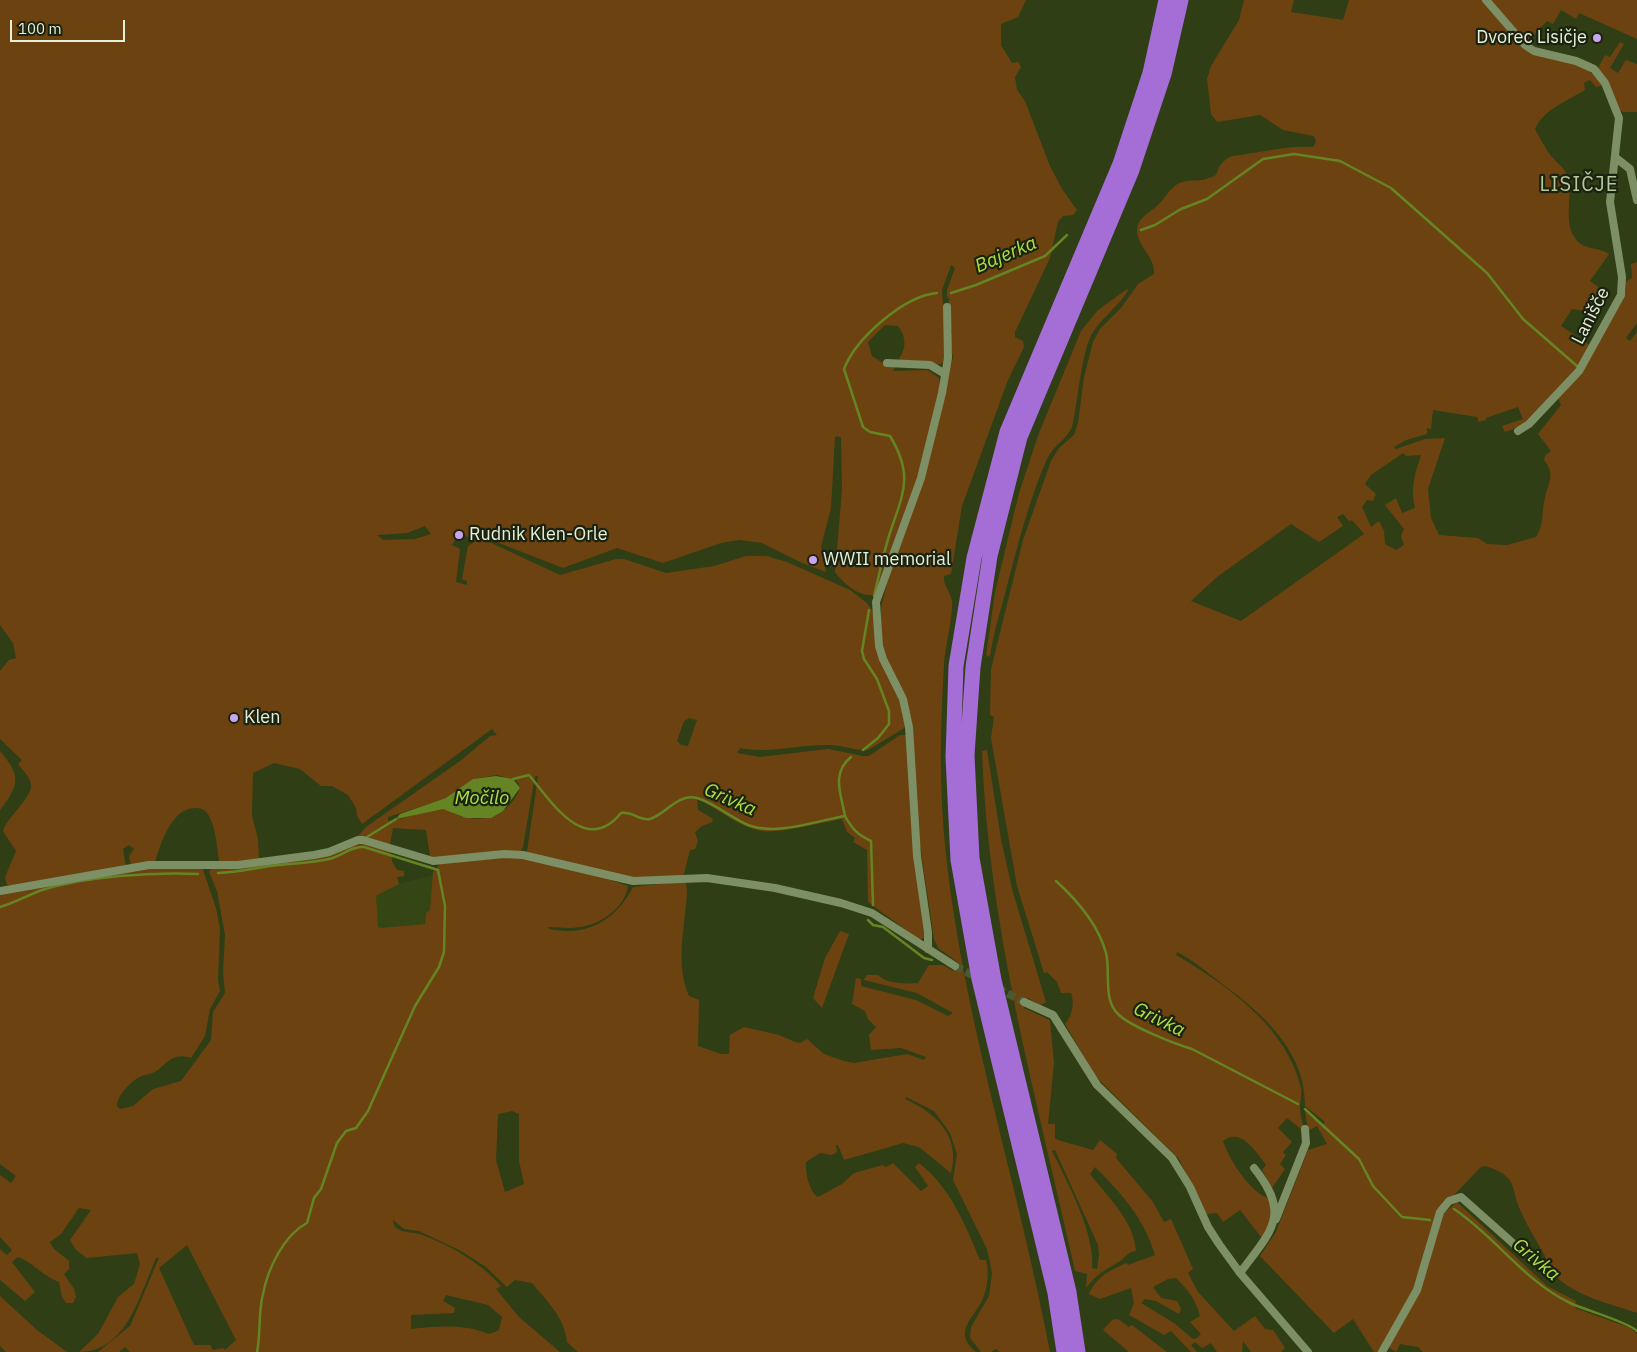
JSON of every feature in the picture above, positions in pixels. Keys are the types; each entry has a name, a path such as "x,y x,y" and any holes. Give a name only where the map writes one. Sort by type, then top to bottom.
{"highway":[{"path":"1064,1352 1055,1293 979,979 958,860 953,757 956,666 974,558 1007,432 1120,164 1150,73 1166,0"},
{"path":"1078,1352 1069,1292 994,980 972,858 967,755 973,667 990,556 1020,437 1132,170 1164,74 1181,0"}],"street":[{"name":"Lanišče","path":"1486,0 1525,45 1534,51 1576,61 1594,70 1602,78 1609,91 1619,118 1610,202 1622,277 1622,295 1579,371 1536,417 1518,431"},
{"path":"1616,158 1630,169 1637,200"},
{"path":"928,949 928,932 917,856 909,726 903,699 883,659 879,646 876,602 921,478 948,358 947,307"},
{"path":"886,363 930,365 945,374"},
{"path":"0,891 149,865 238,865 314,855 329,852 358,840 363,840 433,861 504,854 529,856 616,879 633,881 706,878 775,888 841,903 872,913 955,966"},
{"path":"1024,1002 1053,1015 1097,1086 1172,1158 1190,1187 1208,1227 1240,1273 1308,1352"},
{"path":"1240,1273 1270,1232 1275,1221 1306,1143 1305,1129"},
{"path":"1254,1168 1268,1186 1275,1221"},
{"path":"1382,1352 1417,1290 1440,1212 1449,1201 1460,1196 1524,1253"}],"shaded area":[{"path":"0,0 1026,0 1018,17 1001,24 1001,45 1012,63 1018,62 1021,67 1015,77 1017,90 1025,101 1050,166 1062,189 1077,210 1073,215 1063,216 1058,222 1050,258 1015,332 1015,337 1023,341 1024,347 1008,380 962,506 951,574 944,576 952,602 952,609 944,665 941,784 946,855 954,918 965,980 1050,1352 1000,1352 996,1349 991,1352 981,1352 970,1338 971,1327 989,1296 992,1273 987,1249 953,1180 957,1154 950,1133 934,1111 906,1097 905,1099 927,1111 936,1119 949,1137 953,1160 951,1173 919,1147 903,1143 844,1160 838,1145 836,1145 837,1152 832,1155 820,1153 806,1162 808,1181 812,1191 818,1197 842,1184 854,1173 883,1165 886,1167 893,1163 921,1191 928,1186 915,1167 919,1163 940,1183 956,1207 980,1260 986,1260 988,1269 985,1293 965,1331 965,1338 976,1352 578,1352 567,1342 566,1333 559,1318 532,1283 515,1280 507,1287 486,1267 461,1251 419,1231 404,1229 393,1220 398,1229 420,1234 442,1243 484,1269 501,1286 496,1289 519,1317 560,1352 130,1352 125,1347 119,1352 98,1352 130,1326 159,1258 156,1258 137,1304 120,1332 109,1342 95,1349 79,1352 98,1334 118,1297 134,1284 140,1264 137,1253 87,1258 76,1250 70,1240 91,1210 79,1208 61,1234 50,1242 53,1248 69,1261 69,1269 64,1274 74,1289 76,1297 73,1303 66,1303 62,1297 59,1282 18,1257 12,1262 35,1292 25,1301 0,1280 0,1249 7,1255 12,1250 0,1237 0,1175 11,1183 16,1176 0,1164 0,894 145,868 201,867 203,870 216,908 220,928 218,981 220,991 210,1009 205,1036 191,1058 180,1056 173,1058 156,1072 138,1077 133,1081 117,1102 117,1106 120,1109 133,1106 153,1089 181,1081 211,1040 213,1012 225,993 223,973 225,935 217,891 209,872 212,868 238,868 258,863 330,855 355,843 365,843 391,851 392,861 397,870 404,871 404,876 397,877 399,884 376,896 378,927 382,928 425,924 426,913 430,910 433,872 440,864 471,859 501,856 534,859 566,866 628,886 626,894 617,908 603,919 587,926 575,928 547,927 555,930 577,931 597,925 614,913 633,887 686,881 687,893 682,945 682,971 689,996 699,1000 698,1046 721,1054 729,1054 730,1035 744,1027 779,1035 800,1043 807,1039 824,1054 854,1063 907,1054 924,1060 926,1057 901,1048 871,1050 869,1035 876,1027 868,1019 865,1011 852,1004 856,978 861,979 861,986 916,1000 948,1016 953,1013 917,993 864,980 867,975 878,975 891,982 918,983 929,965 943,965 953,971 959,963 938,948 934,939 919,838 911,720 905,696 885,655 881,640 881,607 892,564 929,461 947,376 953,358 950,341 952,330 947,326 949,297 947,298 947,290 955,268 951,265 942,290 946,343 945,362 935,365 922,365 899,359 904,342 903,334 898,326 885,325 868,342 872,356 881,362 896,365 893,371 928,370 939,378 940,387 925,459 890,553 880,592 868,595 855,591 835,572 842,490 841,438 838,436 835,437 831,508 821,547 826,572 802,563 762,543 739,540 721,543 663,563 617,548 563,568 476,534 467,537 459,532 452,545 460,549 456,582 467,585 467,581 462,579 468,546 479,539 560,575 616,559 624,559 666,573 714,566 746,556 766,556 787,562 850,590 867,603 873,612 877,651 900,697 906,727 868,750 834,745 818,745 762,750 740,748 737,753 760,757 828,749 869,756 900,735 906,735 914,851 926,930 926,936 922,939 918,939 868,902 867,850 853,842 855,838 847,832 842,819 790,829 762,831 745,826 697,799 698,810 713,819 712,822 702,826 695,832 698,841 695,849 690,850 684,874 668,879 649,880 607,874 527,852 538,776 535,776 523,847 520,852 501,851 434,858 430,856 426,830 393,828 390,845 358,836 366,827 460,761 490,736 497,735 492,729 362,824 357,816 356,808 348,795 332,786 321,786 300,769 274,763 253,773 252,816 258,839 259,858 240,862 219,861 216,838 211,821 206,811 197,808 188,809 174,819 164,836 155,862 131,866 129,856 134,849 129,845 123,849 126,867 26,885 7,885 5,877 16,851 3,831 5,825 28,795 31,784 28,776 18,764 22,760 0,739 0,671 9,660 16,658 13,643 0,625","holes":["425,526 431,534 415,539 383,540 377,535 407,533","689,718 697,720 688,746 681,745 677,741 684,721","497,775 517,781 520,788 516,797 504,810 488,818 470,818 442,809 388,821 388,817 448,798 474,779","512,1111 519,1114 519,1161 524,1184 505,1192 496,1160 498,1114","187,1245 236,1340 225,1350 223,1348 213,1350 210,1345 194,1345 159,1268","446,1295 488,1305 502,1317 499,1330 489,1334 461,1327 411,1329 411,1315 454,1313 455,1308 443,1301"]},
{"path":"1244,0 1294,0 1291,12 1343,20 1349,0 1484,0 1526,49 1541,56 1570,63 1588,70 1604,85 1596,87 1590,80 1584,83 1585,90 1550,111 1535,129 1553,159 1567,174 1570,192 1570,224 1575,238 1586,247 1609,254 1590,281 1601,289 1585,311 1572,309 1561,326 1591,346 1555,397 1532,418 1519,426 1505,432 1502,426 1523,419 1518,407 1479,422 1477,417 1433,410 1431,429 1427,428 1427,434 1406,440 1394,447 1396,449 1425,439 1445,438 1428,489 1431,518 1439,535 1478,538 1487,544 1507,545 1536,537 1541,527 1550,479 1550,470 1544,460 1545,456 1551,451 1538,434 1561,405 1558,398 1587,361 1622,301 1626,290 1625,282 1632,278 1631,264 1637,262 1637,323 1626,338 1630,341 1637,332 1637,1313 1583,1294 1569,1287 1558,1278 1550,1268 1524,1218 1509,1179 1497,1170 1486,1166 1481,1167 1453,1196 1443,1201 1432,1227 1416,1289 1379,1352 1374,1352 1353,1319 1334,1333 1260,1256 1276,1232 1308,1150 1327,1144 1317,1126 1308,1131 1305,1111 1322,1125 1325,1122 1305,1106 1303,1086 1298,1068 1278,1035 1265,1020 1236,994 1194,962 1177,952 1176,955 1234,994 1269,1027 1283,1046 1294,1066 1301,1088 1300,1110 1303,1126 1301,1129 1287,1118 1278,1128 1292,1142 1283,1152 1286,1155 1280,1164 1285,1169 1272,1188 1262,1170 1266,1165 1247,1142 1235,1137 1229,1137 1223,1141 1230,1158 1242,1176 1256,1191 1271,1199 1274,1222 1269,1237 1265,1242 1240,1210 1223,1222 1217,1213 1206,1214 1179,1159 1095,1076 1065,1024 1072,1009 1071,993 1061,993 1057,982 1047,972 1044,973 1017,886 991,738 994,717 990,715 991,669 1023,540 1051,461 1059,448 1074,435 1078,423 1084,377 1093,342 1100,329 1121,308 1138,284 1154,274 1150,259 1138,236 1139,222 1157,206 1174,186 1182,182 1201,180 1216,175 1222,163 1232,156 1283,148 1313,147 1316,142 1314,136 1283,130 1260,115 1217,122 1211,114 1207,79 1211,66 1239,20","holes":["1403,453 1406,456 1421,455 1413,487 1415,508 1402,513 1396,498 1385,505 1404,529 1401,536 1404,545 1396,550 1385,544 1384,531 1379,521 1371,527 1362,507 1367,500 1373,501 1376,494 1365,484 1371,475","1343,514 1349,521 1352,520 1364,534 1241,621 1191,601 1217,577 1291,524 1319,542 1343,526 1337,517"]},
{"path":"1489,0 1637,0 1637,39 1579,13 1576,19 1561,10 1553,24 1547,21 1526,43"},
{"path":"1620,42 1624,44 1610,68 1618,73 1626,60 1637,64 1637,112 1623,112 1618,108 1598,68 1605,55 1610,57"},
{"path":"1127,289 1128,291 1093,332 1085,351 1072,427 1047,459 1035,490 1015,554 995,630 990,657 986,655 995,592 1019,493 1039,433 1081,331 1098,310"},
{"path":"987,750 1001,839 1012,889 1046,1002 1040,1005 1028,998 1024,1008 1050,1020 1054,1063 1048,1124 1055,1124 1055,1138 1058,1140 1093,1150 1100,1140 1117,1154 1116,1158 1153,1202 1164,1222 1171,1219 1193,1269 1188,1273 1198,1292 1234,1331 1255,1316 1265,1329 1273,1330 1285,1348 1281,1352 1251,1352 1243,1341 1242,1352 1217,1352 1211,1343 1202,1348 1195,1342 1191,1345 1197,1352 1191,1352 1171,1331 1164,1335 1129,1315 1134,1303 1131,1288 1100,1299 1089,1294 1096,1282 1109,1272 1126,1263 1128,1265 1155,1255 1145,1229 1131,1207 1095,1167 1090,1174 1125,1220 1134,1240 1136,1251 1102,1273 1086,1288 1087,1274 1075,1271 1030,1078 1004,948 986,817 982,751","holes":["1055,1150 1098,1245 1097,1269 1092,1268 1090,1240 1079,1209 1052,1151","1176,1278 1191,1295 1199,1311 1200,1316 1190,1322 1201,1334 1197,1338 1193,1339 1174,1323 1141,1303 1145,1299 1156,1301 1179,1314 1181,1309 1177,1301 1161,1298 1153,1287 1168,1279"]},
{"path":"0,751 12,767 15,780 7,801 0,810"},
{"path":"433,875 430,910 426,913 424,926 374,936 376,896 399,884"},
{"path":"840,931 849,934 822,1008 813,998 825,958"},
{"path":"1457,1202 1547,1286 1576,1301 1575,1308 1630,1328 1637,1334 1637,1352 1423,1352 1418,1347 1400,1344 1396,1352 1388,1347 1406,1317 1440,1216"},
{"path":"0,1296 37,1330 67,1352 6,1352 0,1346"},
{"path":"1118,1319 1129,1327 1132,1325 1167,1352 1129,1352 1103,1330 1112,1320"}],"water":[{"name":"Močilo","path":"496,776 513,779 520,788 503,811 491,818 466,818 443,809 396,819 400,814 446,798 473,779"}],"waterway":[{"path":"1141,230 1155,225 1181,209 1207,199 1263,159 1294,154 1340,161 1391,188 1487,273 1523,319 1577,366"},
{"name":"Bajerka","path":"951,293 976,285 1045,256 1067,235"},
{"name":"Bajerka","path":"874,596 887,543 902,497 904,475 898,450 890,436 870,432 863,427 844,369 859,344 883,320 910,302 937,293"},
{"name":"Bajerka","path":"863,750 878,738 889,724 889,711 877,679 864,659 862,651 869,610"},
{"name":"Bajerka","path":"845,816 839,777 845,763 851,757"},
{"name":"Grivka","path":"513,779 529,775 558,810 570,820 582,827 595,829 608,825 621,813 629,813 643,819 650,819 678,801 690,797 703,800 742,822 759,828 784,828 845,816 856,831 871,841 873,905"},
{"path":"367,837 396,819"},
{"path":"218,873 323,860 334,858 355,848 364,847 438,870 445,906 444,952 439,967 415,1006 368,1111 356,1128 346,1131 337,1143 321,1189 314,1198 307,1223 299,1228 284,1244 273,1263 261,1301 257,1352"},
{"path":"0,907 42,890 79,881 140,874 198,874"},
{"name":"Grivka","path":"1056,881 1079,904 1098,932 1106,953 1110,1002 1119,1015 1143,1030 1192,1049 1298,1104"},
{"path":"868,920 873,925 883,927 924,958 932,960"},
{"name":"Grivka","path":"1305,1109 1359,1159 1373,1186 1402,1217 1430,1220"},
{"name":"Grivka","path":"1454,1209 1483,1232 1538,1283 1554,1294 1570,1303 1616,1320 1637,1331"}],"tunnel":[{"path":"955,966 978,978"},
{"path":"997,988 1024,1002"}],"place":[{"name":"Dvorec Lisičje","path":"1597,38"},
{"name":"Rudnik Klen-Orle","path":"459,535"},
{"name":"WWII memorial","path":"813,560"},
{"name":"Klen","path":"234,718"}],"district":[{"name":"LISIČJE","path":"1579,185"}]}
